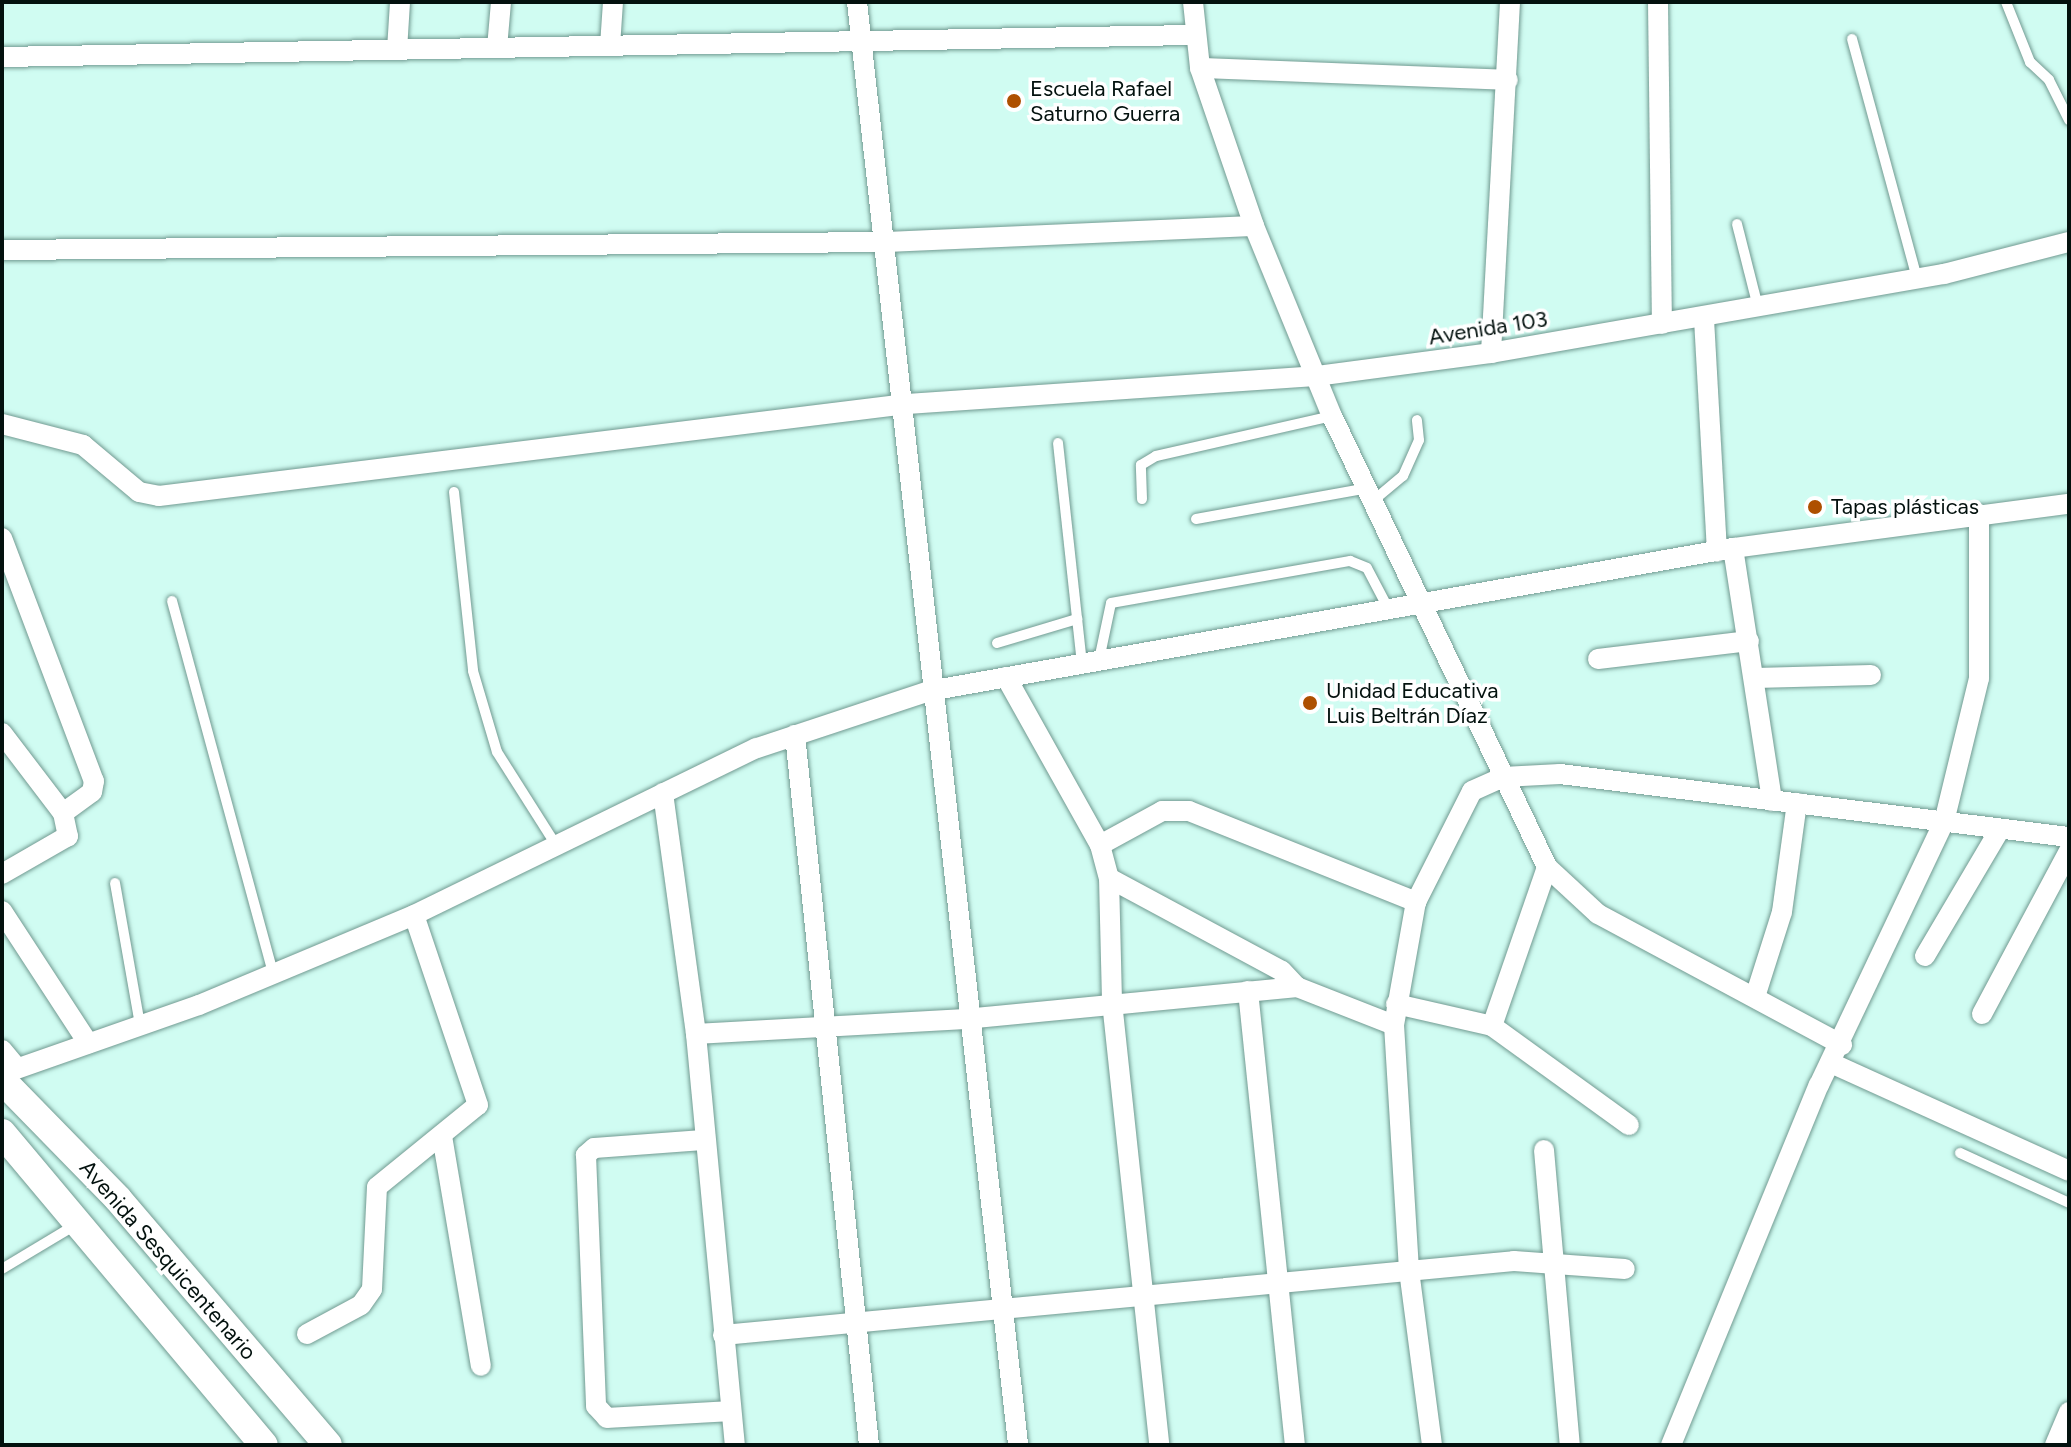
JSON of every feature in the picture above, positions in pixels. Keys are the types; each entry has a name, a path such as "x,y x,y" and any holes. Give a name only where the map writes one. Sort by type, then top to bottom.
{"main road":[{"name":"Avenida Sesquicentenario","path":"7,1074 320,1436"},
{"name":"Avenida Sesquicentenario","path":"2,1133 82,1221 264,1445"}],"street":[{"path":"397,50 400,2"},
{"path":"497,48 501,2"},
{"path":"610,46 613,2"},
{"path":"857,2 906,404 929,691 965,1019 1005,1309 1018,1445"},
{"path":"1193,2 1193,35 1200,68 1254,226 1332,416 1547,867 1598,914 1842,1045"},
{"path":"1491,353 1510,2"},
{"path":"1658,2 1662,324"},
{"path":"2,57 1193,35"},
{"path":"1200,68 1508,80"},
{"path":"2,250 885,242 1254,226"},
{"name":"Avenida 103","path":"2,424 83,445 139,492 159,496 906,404 1316,376 1491,353 1759,309 1917,278 2069,242"},
{"path":"1704,319 1725,550 1749,641 1772,801"},
{"path":"7,1074 273,974 414,915 663,793 795,735 929,691 1725,550 2069,504"},
{"path":"1671,1445 1831,1063 1944,822 1979,678 1979,514"},
{"path":"2,538 94,781 92,792 63,813"},
{"path":"1598,659 1749,641"},
{"path":"1755,678 1871,675"},
{"path":"1006,677 1100,845 1109,878 1112,1002 1159,1445"},
{"path":"2,733 63,813 68,836 2,874"},
{"path":"795,735 829,1030 869,1445"},
{"path":"1432,1445 1409,1270 1395,1014 1416,902 1472,791 1503,777 1560,774 1999,831 2069,837"},
{"path":"663,793 696,1034 703,1140 735,1445"},
{"path":"1755,997 1782,912 1797,803"},
{"path":"1100,845 1162,811 1189,811 1416,902"},
{"path":"1925,956 1999,831"},
{"path":"1982,1014 2069,851"},
{"path":"1492,1026 1547,867"},
{"path":"1109,878 1282,971 1297,987"},
{"path":"2,911 88,1043"},
{"path":"307,1334 361,1305 372,1289 377,1187 478,1105 414,915"},
{"path":"696,1034 829,1030 1297,987 1395,1014 1492,1026 1629,1125"},
{"path":"1248,991 1295,1445"},
{"name":"Avenida Sesquicentenario","path":"2,1050 7,1074"},
{"path":"1831,1063 2069,1171"},
{"path":"442,1136 481,1366"},
{"path":"703,1140 594,1148 586,1155 596,1406 607,1418 731,1411"},
{"path":"1544,1150 1549,1259 1570,1445"},
{"path":"723,1335 855,1319 1278,1286 1409,1270 1549,1259 1625,1269"},
{"path":"2055,1445 2069,1412"}],"lane":[{"path":"2006,2 2030,62 2049,80 2069,120"},
{"path":"1852,39 1917,278"},
{"path":"1737,224 1759,309"},
{"path":"1142,499 1141,465 1156,456 1332,416"},
{"path":"1196,519 1371,494 1403,476 1419,440 1417,420"},
{"path":"1058,443 1077,619 1090,662"},
{"path":"454,492 473,671 493,739 556,845"},
{"path":"1090,662 1111,603 1350,561 1367,568 1388,608"},
{"path":"172,601 273,974"},
{"path":"997,643 1077,619"},
{"path":"115,883 140,1025"},
{"path":"1960,1153 2069,1203"},
{"path":"2,1269 82,1221"}],"place":[{"name":"Escuela Rafael Saturno Guerra","path":"1014,101"},
{"name":"Tapas plásticas","path":"1815,507"},
{"name":"Unidad Educativa Luis Beltrán Díaz","path":"1310,703"}]}
